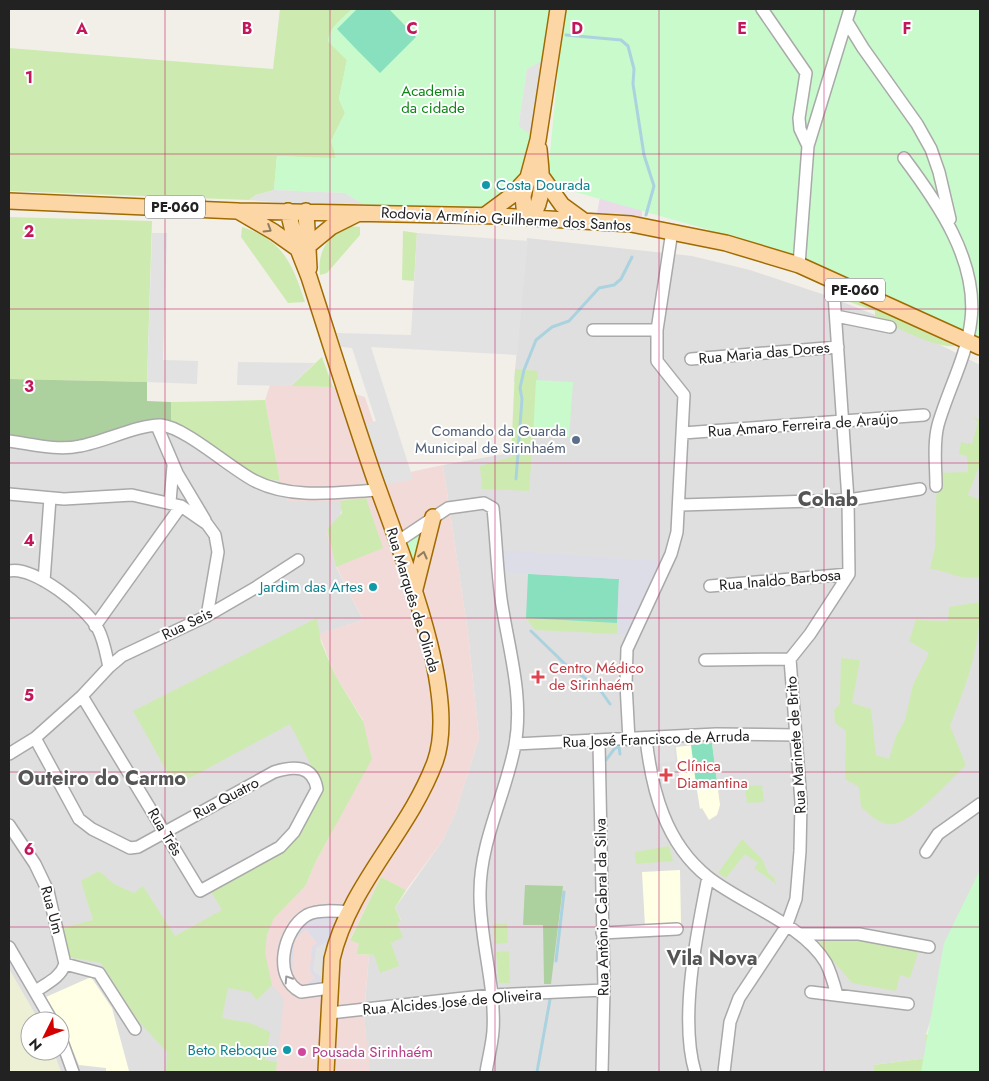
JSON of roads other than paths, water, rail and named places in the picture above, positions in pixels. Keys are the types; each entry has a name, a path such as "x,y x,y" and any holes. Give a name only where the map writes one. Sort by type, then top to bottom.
{"main road":[{"path":"531,218 541,199 534,178 558,9"},
{"path":"484,216 534,178"},
{"path":"534,178 562,205 585,222"},
{"name":"Rodovia Armínio Guilherme dos Santos","path":"9,201 237,211 361,212 484,216 631,224 726,243 798,265 980,347"},
{"path":"237,211 303,248"},
{"path":"288,211 303,248"},
{"path":"303,248 306,211"},
{"path":"303,248 331,227 361,212"},
{"name":"Rua Marquês de Olinda","path":"303,248 309,277 414,594 437,674 441,708 439,745 435,762 416,800 349,912 335,946 330,988 326,1072"},
{"path":"414,594 433,517"}],"street":[{"path":"762,9 806,73 799,118 800,129 808,146"},
{"path":"798,265 808,146 850,9"},
{"path":"847,22 863,48 917,124 931,149 941,179 952,230"},
{"path":"904,158 933,196 952,230 963,259 971,303 971,320 962,360 938,426 936,438 936,486"},
{"path":"621,740 627,649 675,542 680,505 684,394 657,361 658,330 672,231"},
{"path":"833,280 848,500 850,574"},
{"path":"836,316 890,327"},
{"path":"593,330 658,330"},
{"name":"Rua Maria das Dores","path":"691,360 838,347"},
{"name":"Rua Amaro Ferreira de Araújo","path":"683,433 843,423 924,415"},
{"path":"9,441 68,448 157,426 178,431 242,474 272,488 288,492 315,493 378,490"},
{"path":"157,426 173,464 215,535 218,552 207,616"},
{"path":"95,626 175,504 173,464"},
{"path":"680,505 848,500 920,489"},
{"path":"9,494 50,498 132,495 175,504 211,530"},
{"path":"44,581 50,498"},
{"path":"397,542 433,517 454,506 484,503 493,508 501,598 514,661 515,744 486,846 480,890 482,932 493,1031 486,1072"},
{"name":"Rua Seis","path":"35,738 82,696 122,656 207,616 298,560"},
{"path":"9,571 27,573 53,585 78,607 95,626 104,647 109,667"},
{"name":"Rua Inaldo Barbosa","path":"710,586 850,574"},
{"name":"Rua Marinete de Brito","path":"724,1072 730,1022 738,998 786,927 796,899 800,851 801,802 790,659 810,634 850,574"},
{"path":"705,660 790,659"},
{"name":"Rua Três","path":"82,696 200,891 280,847"},
{"name":"Rua José Francisco de Arruda","path":"515,744 600,742 716,734 796,735"},
{"path":"9,754 35,738"},
{"name":"Rua Quatro","path":"35,738 76,813 92,829 130,848 138,846 274,772 288,767 298,767 307,771 314,778 317,789 298,825 280,847"},
{"path":"646,738 656,800 666,824 686,855 708,877 786,927 801,934 826,962 836,995"},
{"name":"Rua Antônio Cabral da Silva","path":"600,742 604,990 602,1072"},
{"path":"926,852 938,834 980,804"},
{"name":"Rua Um","path":"9,825 35,864 48,890 65,964"},
{"path":"695,1072 688,1041 688,1025 698,932 708,877"},
{"path":"330,988 301,992 286,980 283,970 289,934 292,928 308,914 335,911 349,912"},
{"path":"602,933 677,929"},
{"path":"801,934 859,934 894,938 929,947"},
{"path":"9,947 47,1011"},
{"path":"36,991 54,979 62,971 65,964 99,973 135,1028"},
{"name":"Rua Alcides José de Oliveira","path":"330,1014 490,995 604,990"},
{"path":"811,992 908,1004"}],"waterway":[{"path":"566,35 621,40 628,46 634,69 633,84 644,155 654,186 646,215"},
{"path":"516,479 522,399 520,388 524,370 536,340 552,327 569,321 599,288 614,285 621,279 632,257"},
{"path":"531,631 565,664 598,687 610,704"},
{"path":"606,760 615,748 619,747 620,754"},
{"path":"556,961 564,892"},
{"path":"537,1072 551,994"}],"place":[{"name":"Costa Dourada","path":"486,185"},
{"name":"Comando da Guarda Municipal de Sirinhaém","path":"576,440"},
{"name":"Jardim das Artes","path":"373,587"},
{"name":"Centro Médico de Sirinhaém","path":"538,677"},
{"name":"Clínica Diamantina","path":"666,775"},
{"name":"Beto Reboque","path":"287,1050"},
{"name":"Pousada Sirinhaém","path":"302,1052"}],"district":[{"name":"Cohab","path":"828,499"},
{"name":"Outeiro do Carmo","path":"102,778"},
{"name":"Vila Nova","path":"712,958"}],"park label":[{"name":"Academia da cidade","path":"433,100"}]}
